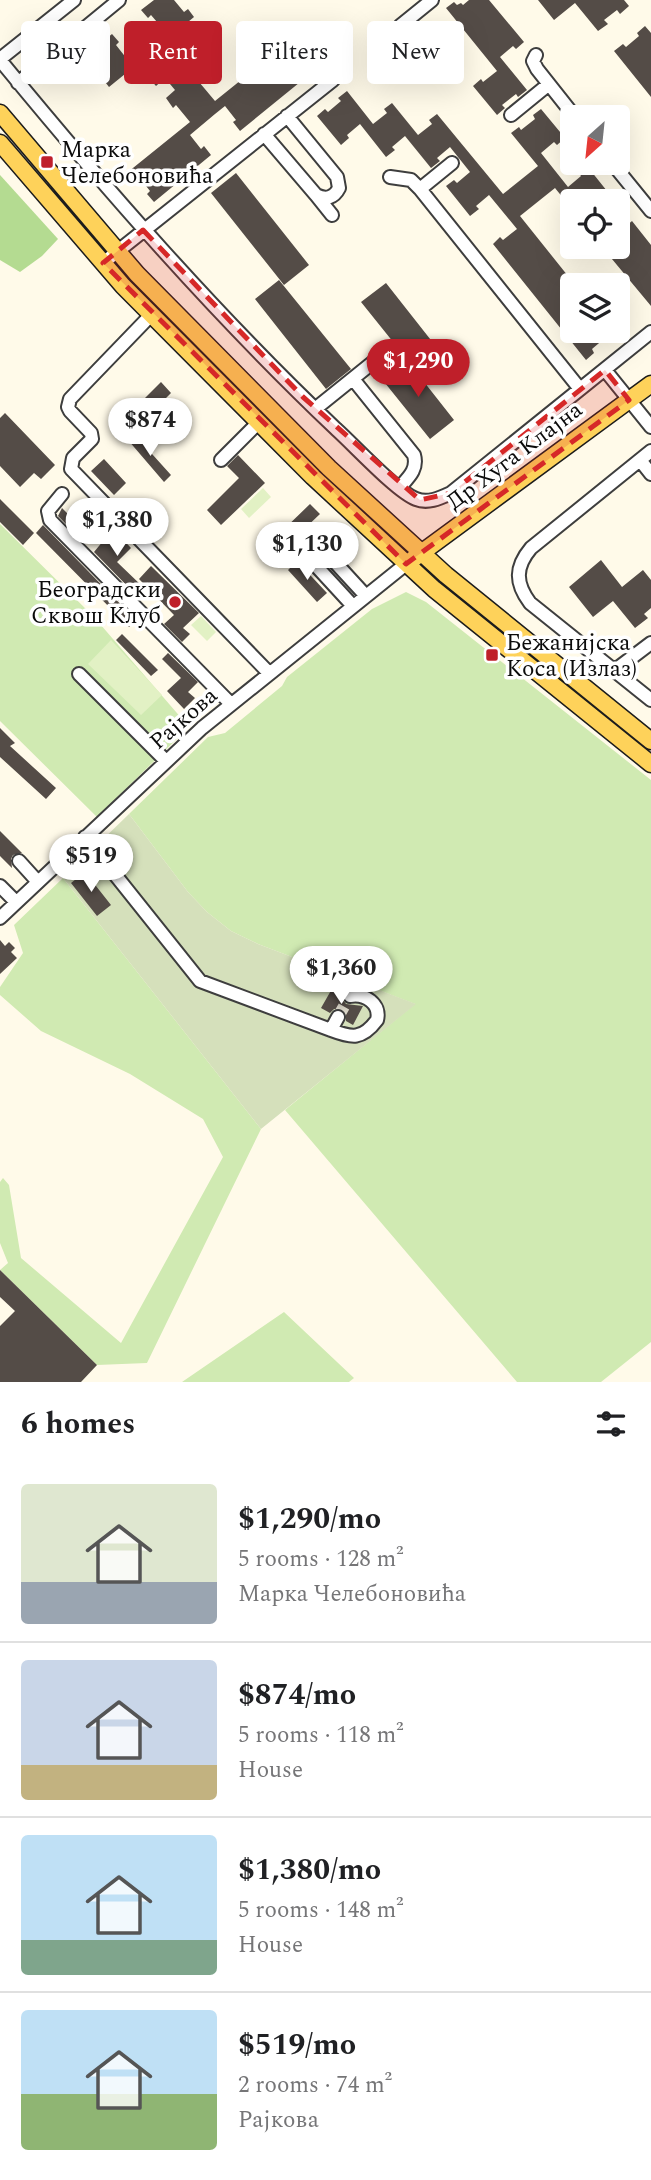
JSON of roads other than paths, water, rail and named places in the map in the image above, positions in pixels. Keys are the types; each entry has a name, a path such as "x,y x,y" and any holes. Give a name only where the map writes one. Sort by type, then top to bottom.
{"main road":[{"path":"0,113 117,251 262,402 421,554 651,741"},
{"path":"0,143 103,263 258,423 406,564 651,764"},
{"name":"Др Хуга Клајна","path":"406,564 651,384"}],"street":[{"path":"74,0 0,60 143,230 211,303 316,409 413,498 432,501 451,493 651,332"},
{"path":"18,83 119,0"},
{"path":"407,21 432,0"},
{"path":"536,55 533,61 537,69 566,105"},
{"path":"103,263 328,84"},
{"path":"511,115 549,84"},
{"path":"286,116 337,177 339,188 332,196 321,198 316,195"},
{"path":"264,134 332,215"},
{"path":"420,189 452,163"},
{"path":"622,175 651,211"},
{"path":"390,177 411,180 420,189 580,389"},
{"path":"151,315 70,399 70,411 92,437 91,442 74,458 71,469 270,673"},
{"path":"316,409 387,351"},
{"path":"605,369 651,427"},
{"path":"352,379 414,454 415,470 400,487"},
{"path":"221,460 258,423"},
{"path":"651,452 531,548 521,559 518,570 520,588 530,603 651,700"},
{"path":"640,460 651,474"},
{"path":"62,495 48,511 50,520 231,704"},
{"path":"307,556 353,606"},
{"path":"332,559 366,596"},
{"name":"Рајкова","path":"6,909 231,704 406,564"},
{"path":"614,671 651,643"},
{"path":"79,674 166,761"},
{"path":"85,837 200,981 347,1036 357,1037 377,1020 379,1009 357,995 350,996"},
{"path":"19,862 38,881"},
{"path":"0,886 6,909"},
{"path":"331,1030 338,1017"}],"tunnel":[{"path":"338,1017 350,996"}],"place":[{"name":"Марка Челебоновића","path":"47,162"},
{"name":"Београдски Сквош Клуб","path":"175,602"},
{"name":"Бежанијска Коса (Излаз)","path":"492,655"}]}
